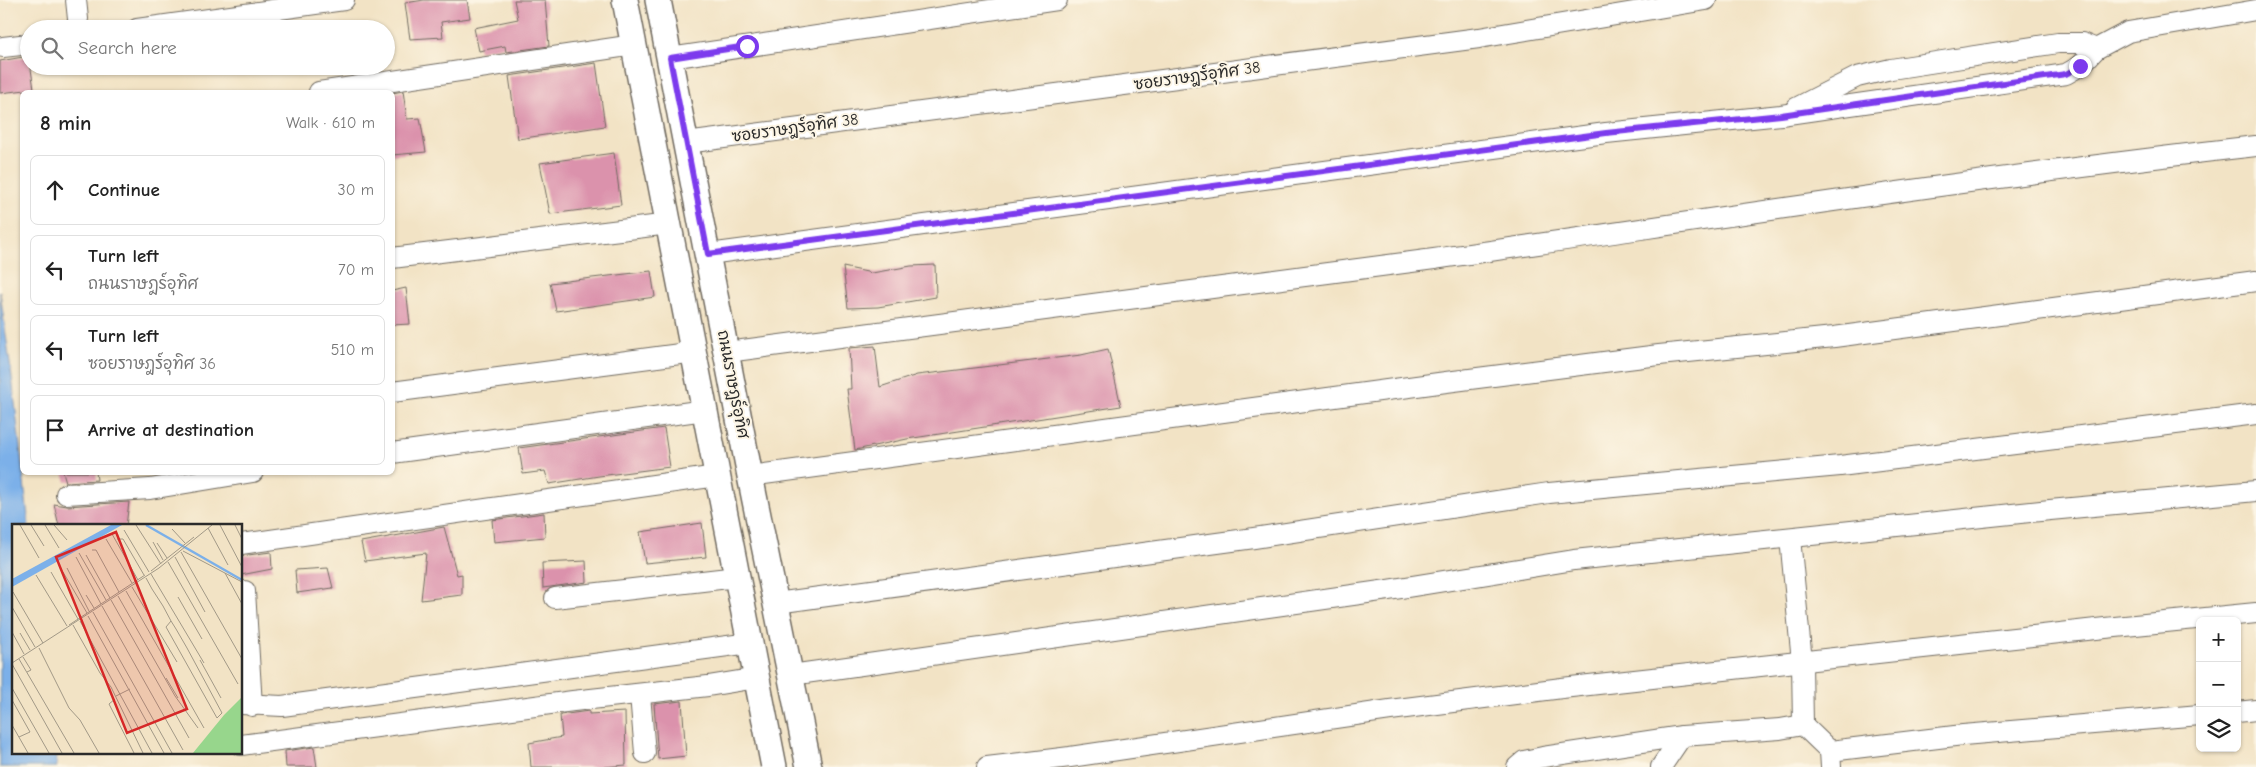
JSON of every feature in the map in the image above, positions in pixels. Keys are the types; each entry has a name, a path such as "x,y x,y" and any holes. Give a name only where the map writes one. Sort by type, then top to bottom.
{"main road":[{"name":"ถนนราษฎร์อุทิศ","path":"625,0 695,352 717,476 774,767"},
{"name":"ถนนราษฎร์อุทิศ","path":"658,0 750,476 809,767"}],"street":[{"path":"201,20 344,0"},
{"path":"670,58 1057,0"},
{"name":"ซอยราษฎร์อุทิศ 38","path":"686,144 1479,38 1706,0"},
{"path":"708,254 1606,133 1781,115 2066,74 2080,66 2096,49 2128,32 2256,10"},
{"path":"1781,115 1857,77 1891,69 2058,43 2082,43 2096,49"},
{"path":"3,48 20,45"},
{"path":"332,90 634,45"},
{"path":"727,352 1232,287 2090,165 2256,146"},
{"path":"395,258 669,224"},
{"path":"750,476 1455,381 1659,355 1834,337 2256,280"},
{"path":"395,392 695,352"},
{"path":"395,453 705,410"},
{"path":"776,603 1254,538 1549,492 1840,466 2256,414"},
{"path":"66,494 150,489 235,475"},
{"path":"242,544 717,476"},
{"path":"790,675 1349,596 1574,560 2256,491"},
{"path":"1790,538 1802,662 1803,724 1831,759 1963,735 2196,715"},
{"path":"554,598 738,577"},
{"path":"245,591 246,705 282,706 750,643"},
{"path":"987,767 1070,757 1390,710 1562,688 2256,613"},
{"path":"242,745 757,678"},
{"path":"640,694 645,753"},
{"path":"2241,712 2256,710"},
{"path":"1518,767 1524,761 1542,757 1682,736 1780,729 1803,724"},
{"path":"1661,767 1682,736"}],"water":[{"path":"0,292 20,447 20,475 23,475 29,524 12,524 12,754 55,754 57,767 0,767"}],"building":[{"path":"424,0 467,0 470,18 441,22 443,37 410,39 405,3"},
{"path":"514,0 545,0 549,46 506,52 505,46 479,51 474,28 518,19"},
{"path":"20,58 20,75 32,75 34,89 0,93 0,61"},
{"path":"596,63 605,126 518,139 509,76"},
{"path":"403,91 407,119 420,118 426,152 395,155 395,92"},
{"path":"614,153 621,205 550,214 540,163"},
{"path":"935,265 936,297 878,307 848,308 843,267 872,273 911,266"},
{"path":"651,271 655,297 556,311 550,283"},
{"path":"406,288 410,324 395,325 395,290"},
{"path":"875,346 880,387 917,375 1081,355 1108,349 1121,406 907,439 855,450 847,389 851,389 849,348"},
{"path":"664,428 670,467 549,484 545,471 523,474 519,448"},
{"path":"64,475 96,475 97,480 66,482"},
{"path":"129,502 126,524 59,524 54,504 67,506"},
{"path":"544,513 545,537 494,542 492,520"},
{"path":"702,523 706,557 645,563 640,532"},
{"path":"444,527 457,575 462,574 462,595 421,600 426,553 365,561 361,542"},
{"path":"271,552 272,569 242,575 242,556"},
{"path":"586,561 587,582 543,588 542,563"},
{"path":"328,568 333,588 297,593 295,570"},
{"path":"682,701 686,756 658,759 654,704"},
{"path":"589,711 589,714 625,712 626,765 604,767 531,767 529,743 562,737 560,715"},
{"path":"314,747 317,767 286,767 285,751"}],"route":[{"path":"747,46 670,58 708,254 1137,198 1606,133 1781,115 2066,74 2080,66"}]}
